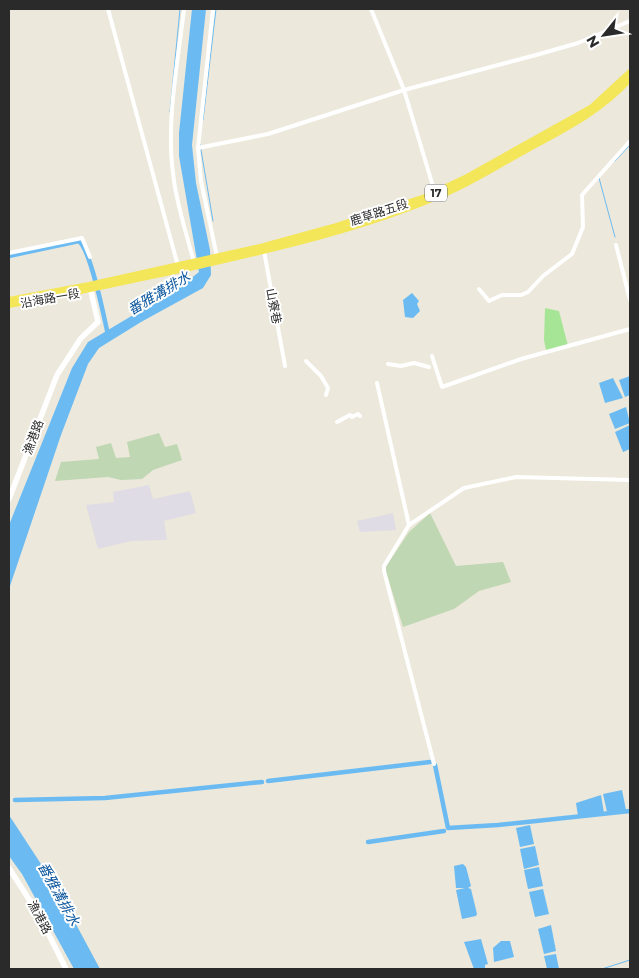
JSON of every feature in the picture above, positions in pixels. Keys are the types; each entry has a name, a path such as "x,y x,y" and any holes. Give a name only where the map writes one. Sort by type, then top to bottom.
{"main road":[{"name":"鹿草路五段","path":"264,248 350,222 435,193 592,107 630,72"},
{"name":"鹿草路五段","path":"217,259 357,225 447,193 584,118 613,96 630,79"},
{"name":"17","path":"90,287 217,259"},
{"name":"17","path":"99,285 178,266 195,264"},
{"name":"沿海路一段","path":"9,302 90,287"}],"street":[{"path":"108,9 178,266"},
{"path":"184,9 171,149 175,192 195,264"},
{"path":"214,9 198,148 201,181 217,259"},
{"path":"371,9 404,90 435,193"},
{"path":"198,148 268,134 404,90 561,48 630,21"},
{"path":"479,289 488,301 502,295 521,295 572,254 583,226 582,195 630,141"},
{"path":"9,253 82,238 90,257"},
{"path":"616,245 630,300"},
{"name":"山寮巷","path":"264,248 285,366"},
{"name":"漁港路","path":"9,499 57,374 81,338 98,322 90,287"},
{"path":"432,356 442,387 521,359 630,329"},
{"path":"306,361 322,376 328,388 326,395"},
{"path":"388,364 401,366 414,363 429,367"},
{"path":"377,383 409,525"},
{"path":"337,422 350,416 360,416"},
{"path":"434,764 384,571 387,561 409,525 464,488 516,477 630,480"},
{"name":"漁港路","path":"9,868 35,908 66,969"}],"shaded area":[{"path":"149,485 153,499 190,491 196,513 164,521 167,540 131,541 98,549 86,505 114,502 113,492"},
{"path":"393,513 396,530 360,532 357,521"}],"green space":[{"path":"545,308 559,311 568,346 546,350 544,340"},
{"path":"159,433 165,447 177,444 182,460 153,470 142,479 121,480 108,477 55,481 61,462 99,459 96,447 111,443 116,458 130,457 127,442"},
{"path":"430,513 456,566 503,562 511,582 479,591 454,609 403,627 385,568 409,532"}],"water":[{"path":"192,9 206,9 192,145 196,183 210,250 211,275 203,288 141,322 99,348 88,364 61,435 9,589 9,525 72,368 88,342 180,287 199,272 179,156 179,133"},
{"path":"412,293 419,301 417,304 420,311 413,318 405,317 403,300"},
{"path":"630,376 630,395 625,397 619,380"},
{"path":"613,378 623,398 605,403 599,383"},
{"path":"626,407 630,423 615,429 609,414"},
{"path":"630,425 630,449 623,452 615,432"},
{"path":"622,790 626,810 607,812 603,794"},
{"path":"601,795 604,813 578,816 576,803"},
{"name":"番雅溝排水","path":"9,815 56,887 100,969 74,969 22,874 9,856"},
{"path":"530,825 534,844 520,847 516,828"},
{"path":"535,846 539,865 524,869 520,849"},
{"path":"463,864 466,867 471,886 468,888 471,889 477,914 476,916 462,919 456,890 465,888 456,888 454,866"},
{"path":"539,867 543,886 528,889 524,870"},
{"path":"543,889 549,914 535,917 529,892"},
{"path":"551,925 556,951 544,954 538,929"},
{"path":"481,939 488,964 485,965 485,969 474,969 464,942"},
{"path":"501,941 510,941 514,957 494,962 493,948"},
{"path":"556,954 559,969 547,969 544,956"}],"waterway":[{"path":"170,112 180,9"},
{"path":"203,120 216,9"},
{"path":"200,144 213,221"},
{"path":"615,161 630,145"},
{"path":"599,178 615,237"},
{"path":"9,256 79,241 88,257 108,335"},
{"path":"268,781 430,762"},
{"path":"435,765 448,828 498,825 630,811"},
{"path":"15,800 105,798 262,782"},
{"path":"368,842 444,831"},
{"path":"602,969 630,960"}]}
